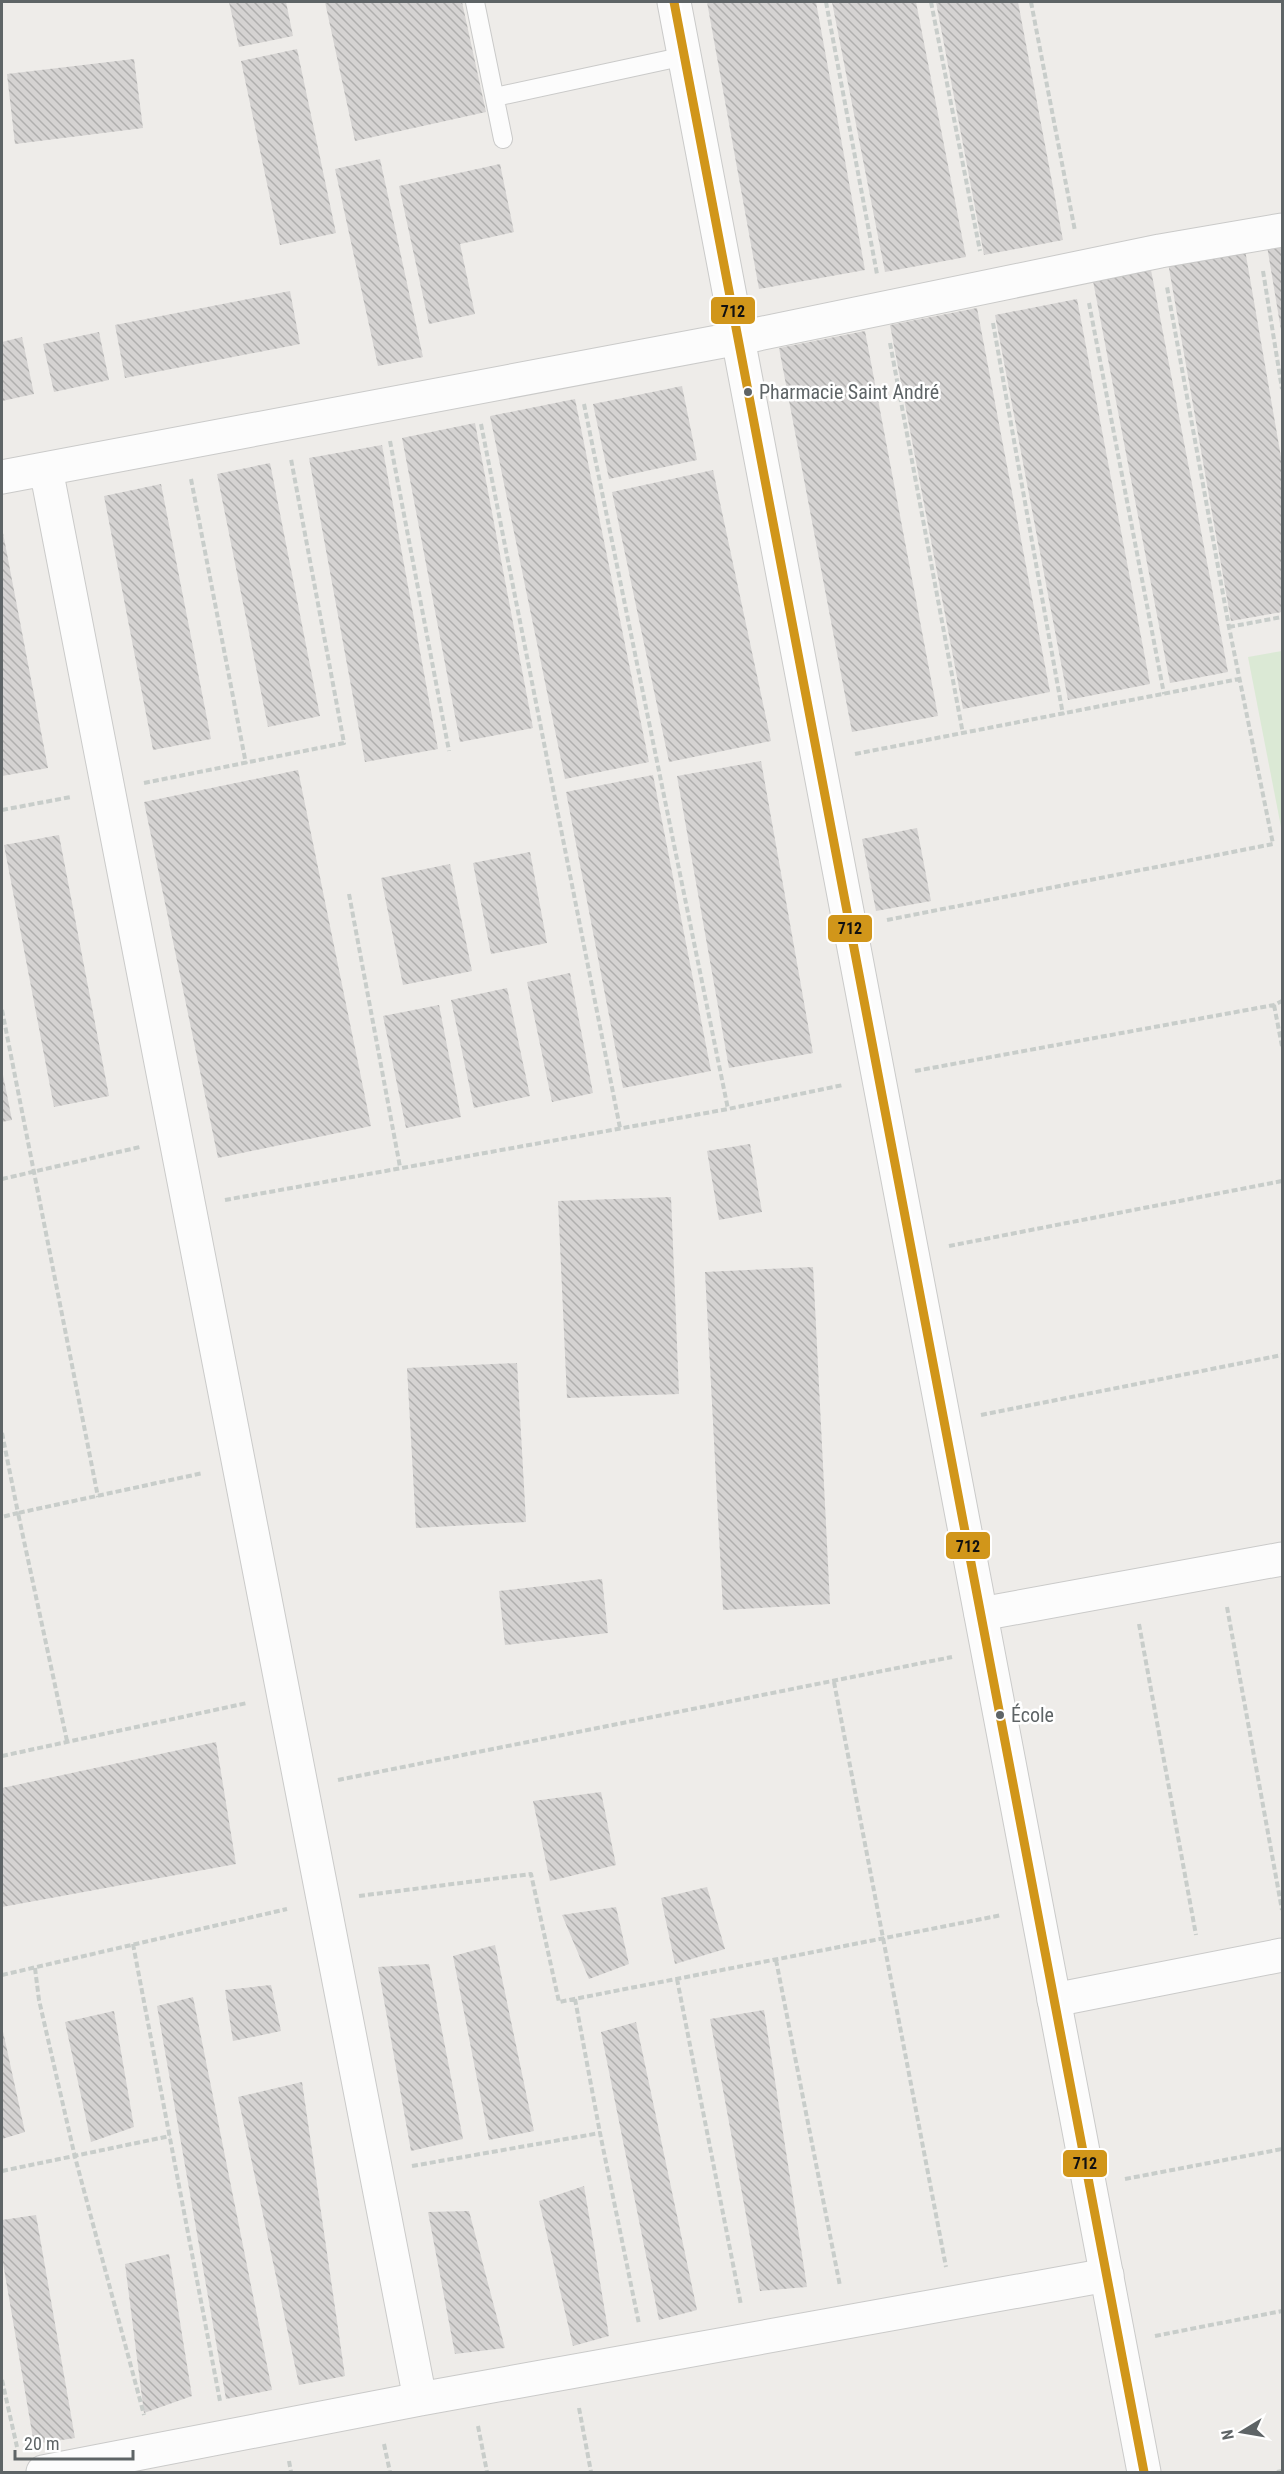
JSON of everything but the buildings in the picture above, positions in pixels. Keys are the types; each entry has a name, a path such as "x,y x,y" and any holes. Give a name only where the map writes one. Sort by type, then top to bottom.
{"street":[{"path":"674,2 1144,2472"},
{"path":"2,477 739,338 1160,251 1270,233"},
{"path":"46,469 420,2399"},
{"path":"981,1614 1282,1559"},
{"path":"1054,2000 1282,1955"},
{"path":"43,2472 156,2461 227,2437 420,2399 1107,2275"}],"lane":[{"path":"476,2 503,140"},
{"path":"495,97 685,56"}],"path":[{"path":"826,2 963,734"},
{"path":"931,2 987,287 1063,716"},
{"path":"1031,2 1164,694"},
{"path":"1270,233 1282,389"},
{"path":"850,927 1273,844 1229,627 1160,251"},
{"path":"577,368 728,1109"},
{"path":"474,388 620,1128"},
{"path":"383,405 449,751"},
{"path":"2,810 344,743 284,424"},
{"path":"184,442 246,764"},
{"path":"1229,627 1282,617"},
{"path":"819,760 1063,716 1239,679"},
{"path":"350,894 400,1167"},
{"path":"189,1206 728,1109 879,1078 1274,1005 1282,1001"},
{"path":"1274,1005 1282,1046"},
{"path":"2,1010 98,1497"},
{"path":"2,1179 176,1138"},
{"path":"912,1253 1282,1181"},
{"path":"945,1423 1282,1355"},
{"path":"2,1433 67,1741"},
{"path":"2,1517 239,1464"},
{"path":"1221,1571 1282,1910"},
{"path":"1132,1588 1203,1971"},
{"path":"301,1788 834,1682 988,1649"},
{"path":"834,1682 953,2303"},
{"path":"2,1756 283,1696"},
{"path":"2,1975 323,1901 531,1874 559,2002 885,1940 1036,1908"},
{"path":"134,1944 227,2437"},
{"path":"776,1960 847,2322"},
{"path":"35,1968 39,2000 75,2157 156,2461"},
{"path":"676,1979 747,2340"},
{"path":"575,1998 646,2359"},
{"path":"376,2172 600,2133"},
{"path":"2,2171 170,2136"},
{"path":"1089,2186 1282,2149"},
{"path":"1119,2343 1282,2311"},
{"path":"572,2372 591,2472"},
{"path":"2,2380 18,2449"},
{"path":"472,2390 487,2472"},
{"path":"1277,2472 1282,2471"}],"green space":[{"path":"1282,651 1282,832 1248,657"}],"transit line":[{"name":"712","path":"674,2 1144,2472"}],"place":[{"name":"Pharmacie Saint André","path":"748,392"},
{"name":"École","path":"1000,1715"}]}
